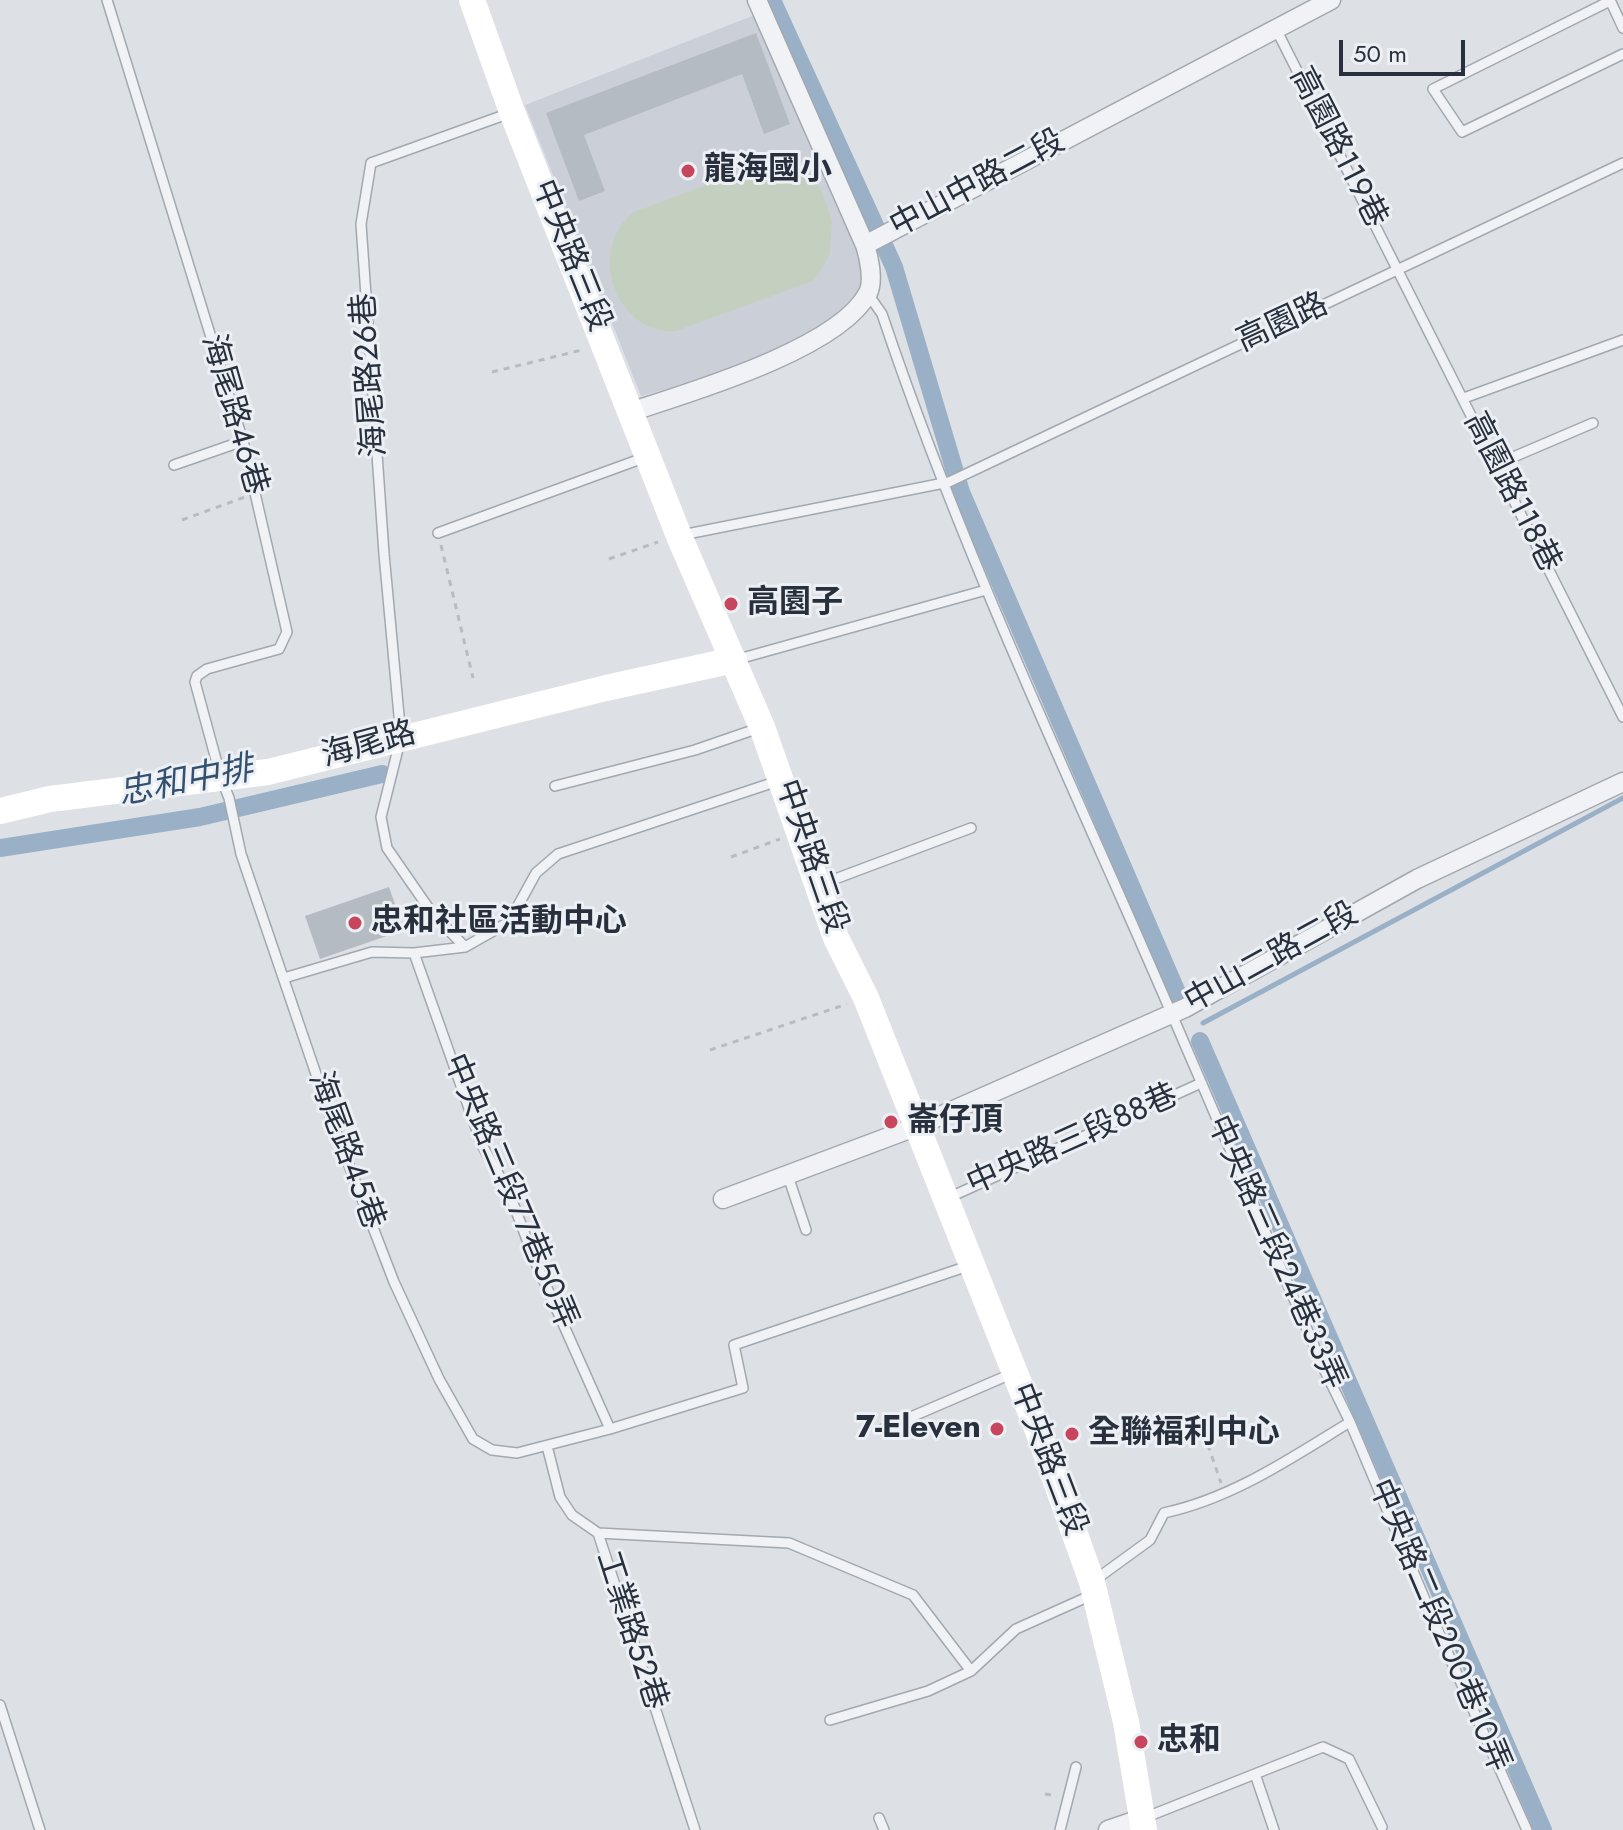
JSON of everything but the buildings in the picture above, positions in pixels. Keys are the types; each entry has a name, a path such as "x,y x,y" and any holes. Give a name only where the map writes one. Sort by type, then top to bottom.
{"street":[{"name":"中央路三段","path":"472,0 512,112 679,536 783,779 836,938 866,998 1038,1431 1093,1588 1126,1722 1144,1824"},
{"path":"757,0 877,238"},
{"name":"中山中路二段","path":"868,293 877,238 1275,27 1304,6 1331,0"},
{"path":"630,412 772,362 843,322 868,293"},
{"name":"海尾路","path":"0,811 50,799 225,788 268,772 401,737 734,660"},
{"name":"中山二路二段","path":"723,1199 915,1127 1172,1014 1417,879 1623,782"},
{"path":"1108,1830 1144,1824"}],"lane":[{"name":"海尾路46巷","path":"107,0 243,441 287,632 279,649 207,669 197,676 195,682 225,788"},
{"path":"1623,28 1610,0 1433,89 1462,132 1623,54"},
{"name":"高園路119巷","path":"1275,27 1399,269"},
{"name":"海尾路26巷","path":"401,737 369,356 361,224 364,199 371,163 512,112"},
{"name":"高園路","path":"679,536 945,482 964,475 1623,163"},
{"name":"高園路118巷","path":"1399,269 1623,717"},
{"name":"中央路三段24巷33弄","path":"868,293 882,314 986,590 1325,1371 1350,1422"},
{"path":"1464,398 1623,340"},
{"path":"1497,464 1593,423"},
{"path":"174,465 243,441"},
{"path":"438,533 649,456"},
{"path":"734,660 986,590"},
{"path":"555,786 695,750 762,727"},
{"path":"401,737 381,817 387,848 432,913 465,947"},
{"path":"284,978 372,952 414,953 465,947 509,922 536,873 558,854 783,779"},
{"name":"海尾路45巷","path":"225,788 241,854 332,1121 394,1282 439,1379 473,1439 492,1450 517,1453 610,1429 743,1388 734,1345 971,1265"},
{"path":"819,885 971,828"},
{"name":"中央路三段77巷50弄","path":"414,953 482,1145 510,1195 535,1261 610,1429"},
{"name":"中央路三段88巷","path":"945,1199 1201,1083"},
{"path":"788,1176 806,1230"},
{"path":"883,1429 1014,1373"},
{"path":"830,1720 928,1691 971,1671 1016,1629 1093,1588 1150,1540 1164,1513 1195,1506 1225,1493 1277,1467 1350,1422"},
{"name":"中央路二段200巷10弄","path":"1350,1422 1527,1830"},
{"name":"工業路52巷","path":"547,1446 560,1497 572,1515 598,1533 695,1830"},
{"path":"598,1533 789,1543 913,1595 971,1671"},
{"path":"0,1705 40,1830"},
{"path":"1144,1824 1323,1747 1349,1759 1382,1827"},
{"path":"1060,1830 1076,1767"},
{"path":"1255,1774 1274,1830"},
{"path":"879,1818 884,1830"}],"path":[{"path":"492,372 605,344"},
{"path":"182,520 256,493"},
{"path":"438,533 473,678"},
{"path":"609,559 679,536"},
{"path":"731,857 799,832"},
{"path":"710,1050 866,998"},
{"path":"1200,1422 1225,1493"}],"shaded area":[{"name":"龍海國小","path":"757,14 854,238 864,269 862,294 848,311 802,340 719,375 641,396 525,105"}],"green space":[{"path":"768,162 796,165 810,175 822,191 832,221 830,253 813,281 676,331 654,329 637,319 623,305 610,267 612,246 619,228 634,212"}],"waterway":[{"path":"772,0 894,267 961,492 1179,997"},
{"name":"忠和中排","path":"0,848 200,817 382,774"},
{"path":"1203,1023 1623,798"},
{"path":"1200,1041 1543,1830"}],"place":[{"name":"龍海國小","path":"688,171"},
{"name":"高園子","path":"731,604"},
{"name":"忠和社區活動中心","path":"355,923"},
{"name":"崙仔頂","path":"891,1122"},
{"name":"7-Eleven","path":"997,1429"},
{"name":"全聯福利中心","path":"1072,1434"},
{"name":"忠和","path":"1141,1742"}]}
